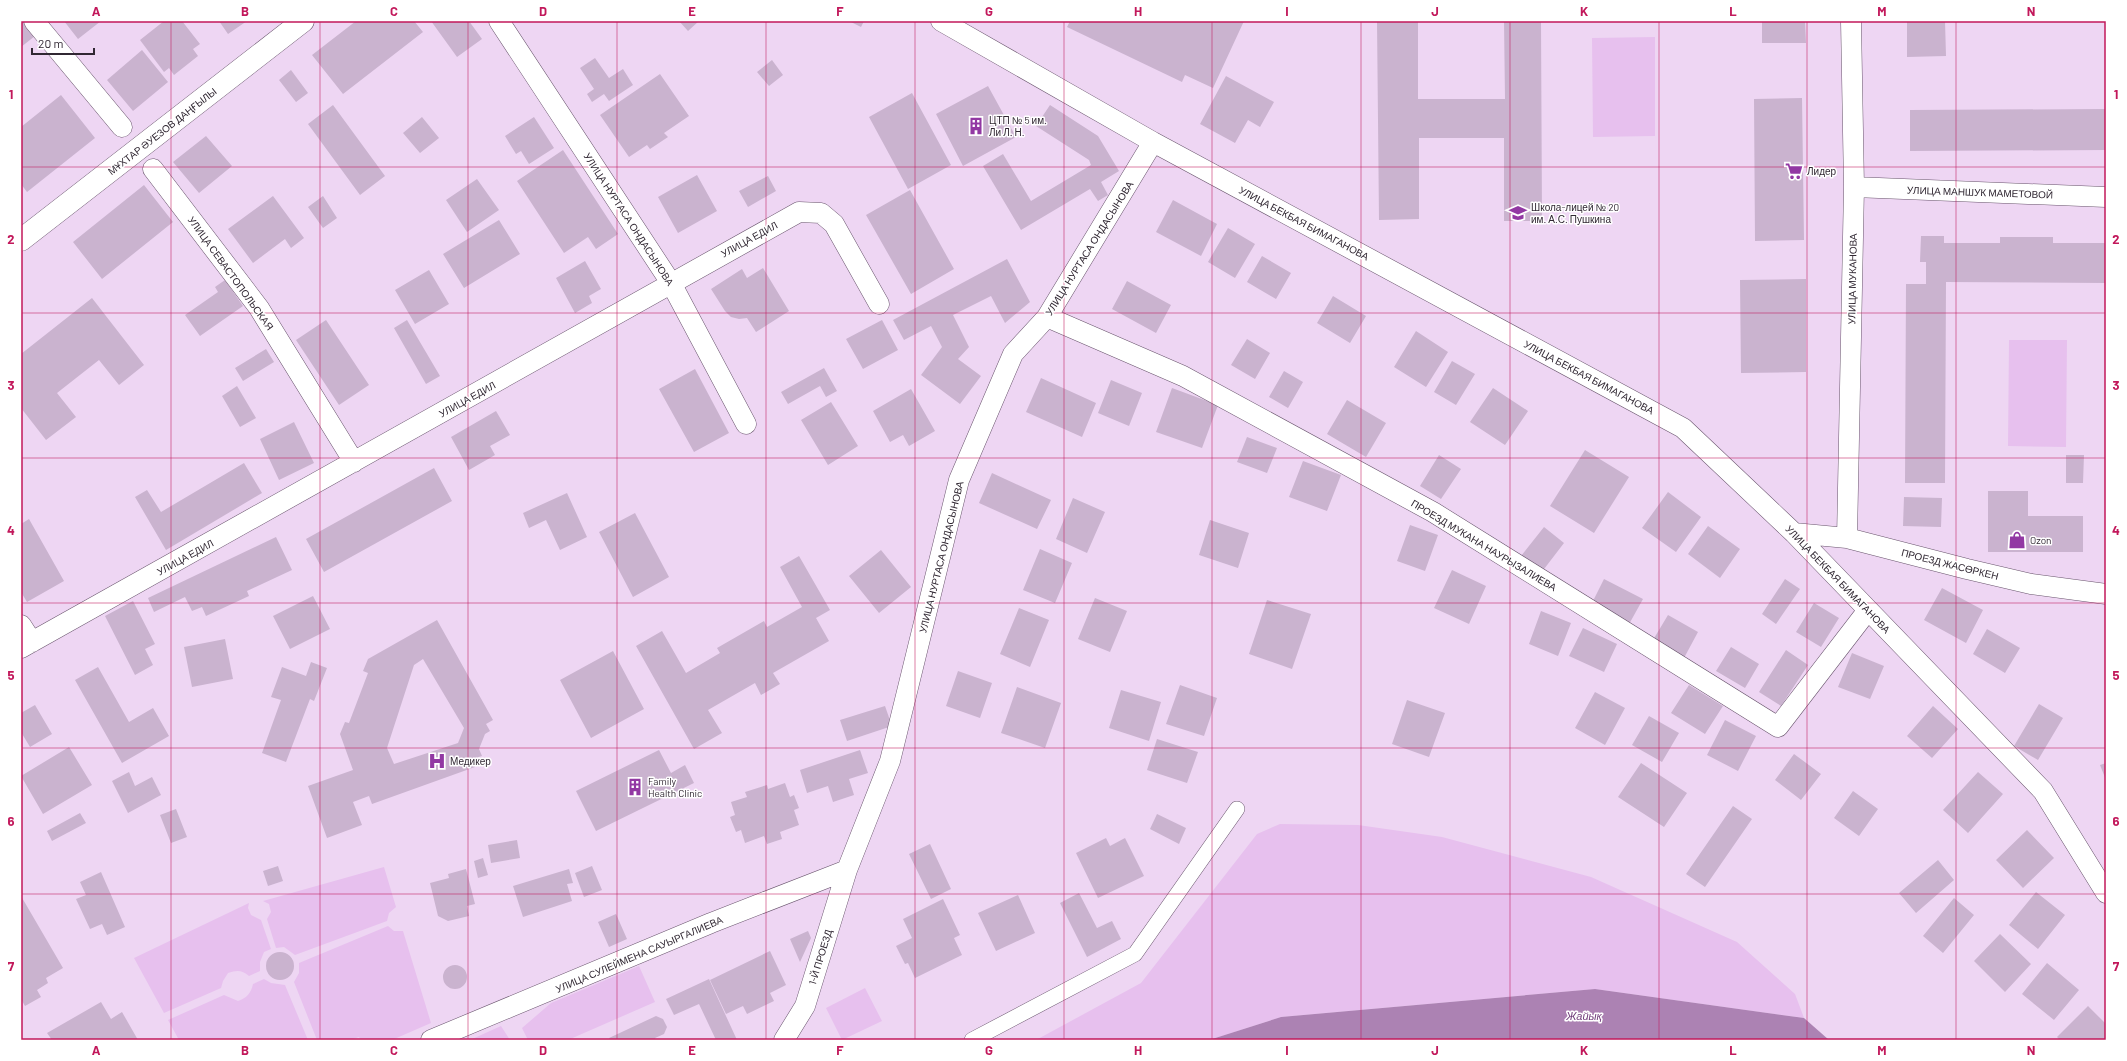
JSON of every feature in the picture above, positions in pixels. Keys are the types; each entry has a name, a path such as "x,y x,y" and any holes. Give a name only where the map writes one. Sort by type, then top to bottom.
{"main road":[{"name":"МҰХТАР ӘУЕЗОВ ДАҢҒЫЛЫ","path":"21,240 303,21"}],"street":[{"path":"34,21 122,127"},
{"name":"УЛИЦА НУРТАСА ОНДАСЫНОВА","path":"499,21 671,283 746,424"},
{"name":"УЛИЦА БЕКБАЯ БИМАГАНОВА","path":"941,21 1152,142 1683,428 1794,533 2043,791 2106,893"},
{"name":"УЛИЦА МУКАНОВА","path":"1846,538 1854,188 1851,21"},
{"name":"УЛИЦА НУРТАСА ОНДАСЫНОВА","path":"847,870 890,761 959,480 1013,354 1047,317 1152,142"},
{"name":"УЛИЦА СЕВАСТОПОЛЬСКАЯ","path":"153,169 259,308 354,462"},
{"name":"УЛИЦА МАНШУК МАМЕТОВОЙ","path":"1854,188 2106,197"},
{"name":"УЛИЦА ЕДИЛ","path":"27,645 799,212 821,213 834,224 879,304"},
{"name":"ПРОЕЗД МУКАНА НАУРЫЗАЛИЕВА","path":"1047,317 1183,376 1433,512 1778,727 1868,610"},
{"name":"ПРОЕЗД ЖАСӨРКЕН","path":"1794,533 1846,538 2031,584 2106,594"},
{"path":"21,625 27,645"},
{"path":"972,1040 1135,954 1237,809"},
{"name":"УЛИЦА СУЛЕЙМЕНА САУЫРГАЛИЕВА","path":"431,1040 711,923 847,870"},
{"name":"1-Й ПРОЕЗД","path":"784,1040 806,1006 847,870"}],"shaded area":[{"path":"1655,37 1655,136 1593,137 1592,38"},
{"path":"2009,340 2067,340 2066,447 2008,446"},
{"path":"1280,824 1358,825 1442,837 1591,877 1737,942 1795,994 1804,1018 1595,989 1281,1017 1209,1040 1036,1040 1141,983 1257,834"},
{"path":"384,867 396,907 389,913 387,921 295,955 284,947 276,948 267,919 271,912 269,904 263,901"},
{"path":"249,903 248,908 251,915 261,920 271,949 264,952 260,962 260,971 249,976 239,971 228,973 221,988 164,1013 134,958"},
{"path":"388,926 394,931 403,931 431,1023 392,1040 361,1040 359,1037 350,1040 317,1040 294,982 299,973 299,963"},
{"path":"639,966 655,1002 568,1040 528,1040 522,1028 551,1003"},
{"path":"264,979 271,983 285,985 308,1040 179,1040 168,1020 224,995 238,1001 241,1000 248,995 253,984"},
{"path":"865,988 882,1021 842,1040 826,1008"},
{"path":"501,1026 510,1040 470,1040"}],"water":[{"name":"Жайық","path":"1595,989 1804,1018 1829,1040 1209,1040 1281,1017"}],"building":[{"path":"21,21 24,21 35,36 21,47"},
{"path":"64,21 101,21 78,39"},
{"path":"164,21 182,21 200,44 193,49 198,56 174,75 169,68 164,72 140,40"},
{"path":"219,21 247,21 228,34"},
{"path":"356,21 414,21 423,32 343,94 312,55"},
{"path":"431,21 469,21 482,39 457,57"},
{"path":"679,21 699,21 688,31"},
{"path":"849,21 864,21 861,27"},
{"path":"1070,21 1244,21 1213,88 1185,75 1182,82 1067,27"},
{"name":"Школа-лицей № 20 им. А.С. Пушкина","path":"1377,21 1418,21 1418,99 1505,99 1504,21 1541,21 1542,221 1504,221 1504,138 1419,138 1419,219 1379,220"},
{"path":"1762,21 1805,21 1806,43 1762,43"},
{"path":"1907,21 1945,21 1946,56 1907,57"},
{"path":"142,50 168,82 133,111 107,80"},
{"path":"595,58 609,78 623,69 633,85 609,101 604,94 592,102 587,94 594,89 580,68"},
{"path":"772,60 783,75 769,86 757,72"},
{"path":"291,70 308,93 296,102 279,80"},
{"path":"660,74 689,116 664,133 668,137 650,149 647,145 629,157 600,115"},
{"path":"1226,76 1274,102 1260,127 1248,120 1235,143 1200,124"},
{"name":"ЦТП № 5 им. Ли Л. Н.","path":"988,86 1016,137 963,166 936,114"},
{"path":"912,93 951,165 908,189 869,117"},
{"path":"61,95 95,138 27,192 21,184 21,127"},
{"path":"1802,98 1804,240 1755,241 1754,99"},
{"path":"333,105 385,176 360,195 308,124"},
{"path":"1050,105 1098,136 1119,171 1101,182 1108,195 1098,201 1090,189 1021,230 983,166 1003,154 1031,201 1091,165 1089,160 1036,126"},
{"path":"2106,109 2106,150 1910,151 1910,110"},
{"path":"422,117 439,138 420,153 403,133"},
{"path":"534,117 554,148 529,164 521,151 516,154 505,136"},
{"path":"206,136 232,166 199,193 173,162"},
{"path":"563,150 618,234 596,249 588,237 564,253 517,181"},
{"path":"697,175 717,211 678,233 658,197"},
{"path":"768,176 776,191 748,207 739,191"},
{"path":"477,179 499,210 467,232 446,200"},
{"path":"144,185 173,222 102,279 73,242"},
{"path":"910,190 954,269 911,294 866,215"},
{"path":"273,196 304,238 291,248 285,239 253,263 228,229"},
{"path":"323,196 337,218 323,228 308,207"},
{"path":"1173,200 1217,224 1201,256 1156,232"},
{"path":"499,220 520,254 464,288 443,254"},
{"path":"1228,228 1255,244 1235,278 1208,262"},
{"path":"1921,236 1944,236 1944,243 2000,243 2000,237 2053,237 2053,243 2106,243 2106,283 1946,282 1945,483 1905,483 1906,284 1926,284 1926,262 1920,262"},
{"path":"1262,256 1291,273 1276,299 1247,282"},
{"path":"1007,259 1030,302 1005,323 991,296 953,315 969,347 958,359 981,376 960,404 921,375 942,347 931,326 904,340 893,320"},
{"path":"585,261 601,289 589,296 592,303 575,313 556,278"},
{"path":"763,268 789,311 756,332 747,318 739,319 731,317 725,311 711,289 742,269 747,278"},
{"path":"429,270 449,304 415,324 395,290"},
{"path":"1806,279 1806,372 1741,373 1740,280"},
{"path":"225,280 243,306 200,336 185,315 218,292 215,287"},
{"path":"1127,281 1171,305 1156,333 1112,309"},
{"path":"1333,296 1366,316 1350,343 1317,323"},
{"path":"92,298 144,365 119,385 99,360 57,393 76,417 46,440 21,408 21,354"},
{"path":"326,320 369,385 339,405 296,340"},
{"path":"407,320 440,376 426,384 394,328"},
{"path":"882,320 898,350 863,369 846,339"},
{"path":"1416,331 1448,352 1426,387 1394,367"},
{"path":"1247,339 1270,353 1255,379 1231,365"},
{"path":"266,349 274,362 243,381 235,368"},
{"path":"1452,361 1475,374 1456,405 1434,392"},
{"path":"824,368 837,391 826,397 820,386 788,404 781,392"},
{"path":"695,369 729,433 694,452 659,389"},
{"path":"1284,371 1303,382 1288,408 1269,397"},
{"path":"1041,378 1096,403 1082,437 1026,412"},
{"path":"1111,380 1142,393 1129,426 1098,413"},
{"path":"237,386 256,418 240,427 222,396"},
{"path":"1172,388 1218,405 1202,448 1156,432"},
{"path":"1493,388 1528,411 1505,445 1470,422"},
{"path":"911,389 935,431 909,446 903,435 890,442 873,411"},
{"path":"1347,400 1386,423 1366,457 1327,434"},
{"path":"831,402 858,446 828,465 801,420"},
{"path":"496,411 510,435 490,446 495,455 469,470 451,437"},
{"path":"294,422 314,463 279,480 260,439"},
{"path":"1247,437 1277,448 1267,473 1237,462"},
{"path":"1585,450 1629,477 1594,533 1550,506"},
{"path":"1439,455 1461,469 1441,499 1420,486"},
{"path":"2066,455 2084,455 2083,483 2066,483"},
{"path":"1303,461 1341,475 1327,511 1289,497"},
{"path":"244,463 262,493 166,550 135,497 147,490 161,512"},
{"path":"434,468 452,501 324,572 306,539"},
{"path":"992,473 1051,500 1037,529 979,503"},
{"path":"1988,491 2028,491 2028,516 2083,516 2083,552 1988,552"},
{"path":"1668,492 1701,517 1676,552 1642,528"},
{"path":"567,493 587,537 560,550 546,520 529,528 523,513"},
{"path":"1904,497 1942,498 1941,527 1903,526"},
{"path":"1073,498 1105,512 1087,553 1056,539"},
{"path":"635,513 669,577 633,597 599,532"},
{"path":"29,519 64,581 27,602 21,592 21,524"},
{"path":"1210,520 1249,533 1238,568 1199,555"},
{"path":"1410,525 1438,535 1425,571 1397,561"},
{"path":"1708,526 1740,549 1720,578 1688,554"},
{"path":"1544,527 1564,543 1541,573 1521,556"},
{"path":"276,537 292,570 247,591 249,596 206,616 202,607 192,611 185,597 154,612 148,598"},
{"path":"1040,549 1072,563 1055,603 1023,590"},
{"path":"881,550 911,587 879,613 849,576"},
{"path":"799,556 830,610 816,618 829,641 773,673 780,684 761,695 755,683 708,710 722,733 694,749 636,646 662,631 686,673 720,653 717,648 764,621 767,627 802,607 780,567"},
{"path":"1452,570 1486,586 1469,624 1434,608"},
{"path":"1604,579 1643,599 1628,626 1590,607"},
{"path":"1785,579 1800,589 1776,624 1762,614"},
{"path":"1942,588 1983,610 1966,643 1924,620"},
{"path":"313,596 330,629 290,649 273,616"},
{"path":"1095,598 1127,611 1110,652 1078,639"},
{"path":"1267,600 1311,614 1292,669 1249,654"},
{"path":"133,601 155,644 145,649 153,665 135,675 105,616"},
{"path":"1814,603 1839,618 1821,647 1796,632"},
{"path":"1019,608 1049,620 1030,667 1000,654"},
{"path":"1541,611 1571,623 1558,656 1529,644"},
{"path":"1668,615 1698,632 1684,658 1653,640"},
{"path":"437,620 493,720 486,724 490,731 485,734 479,749 482,756 472,759 475,767 372,804 369,796 353,802 362,825 327,838 308,786 353,770 340,734 345,722 349,723 368,673 363,671 368,659","holes":["423,659 464,728 458,743 394,764 387,748 414,665"]},
{"path":"1583,628 1617,644 1604,672 1569,656"},
{"path":"1987,629 2020,648 2005,673 1973,654"},
{"path":"225,639 233,679 192,687 184,647"},
{"path":"1731,647 1759,664 1745,688 1716,671"},
{"path":"1786,650 1808,665 1781,706 1759,692"},
{"path":"613,651 644,709 591,738 560,680"},
{"path":"1852,653 1884,666 1870,699 1838,687"},
{"path":"311,662 327,668 314,701 310,699 286,762 262,753 281,700 271,697 282,667 306,676"},
{"path":"98,667 129,722 153,708 169,736 122,763 75,680"},
{"path":"958,671 992,683 980,718 946,706"},
{"path":"1180,685 1217,698 1204,736 1166,724"},
{"path":"1689,685 1723,706 1705,734 1671,713"},
{"path":"1017,687 1061,703 1045,748 1001,733"},
{"path":"1121,690 1161,702 1149,741 1109,728"},
{"path":"1595,692 1625,708 1605,745 1575,728"},
{"path":"1407,700 1445,713 1429,757 1392,744"},
{"path":"2039,704 2063,718 2038,760 2014,746"},
{"path":"35,705 52,734 30,747 21,732 21,713"},
{"path":"885,706 892,726 847,741 840,720"},
{"path":"1933,706 1958,729 1932,758 1907,736"},
{"path":"1649,716 1679,733 1662,762 1632,745"},
{"path":"1725,720 1756,736 1738,771 1707,755"},
{"path":"1157,739 1198,752 1187,783 1147,770"},
{"path":"69,747 92,785 43,814 21,776"},
{"name":"Family Health Clinic","path":"659,750 671,773 685,765 694,783 596,831 576,791"},
{"path":"860,750 868,773 849,779 854,795 833,802 828,786 807,793 800,770"},
{"path":"1794,754 1821,774 1801,800 1775,780"},
{"path":"1641,763 1687,793 1664,827 1618,797"},
{"path":"2106,763 2106,780 2100,765"},
{"path":"129,772 135,786 152,777 161,795 128,813 112,781"},
{"path":"1978,772 2003,794 1968,833 1943,810"},
{"path":"785,783 790,797 794,795 799,808 794,810 799,825 780,832 782,839 767,844 764,836 745,843 741,830 736,832 730,817 735,815 731,802 747,797 745,792 767,785 768,789"},
{"path":"1853,791 1878,809 1859,836 1834,818"},
{"path":"1733,806 1752,819 1705,887 1686,874"},
{"path":"176,809 187,837 171,843 160,815"},
{"path":"80,813 86,823 52,841 47,831"},
{"path":"1157,814 1186,828 1179,844 1150,829"},
{"path":"2027,830 2054,858 2023,888 1996,860"},
{"path":"1106,838 1110,846 1125,838 1144,876 1098,898 1076,853"},
{"path":"517,840 520,858 491,863 488,845"},
{"path":"930,844 951,889 931,899 909,854"},
{"path":"483,858 488,875 478,878 474,861"},
{"path":"1938,860 1954,880 1916,913 1899,893"},
{"path":"278,866 283,881 268,886 263,871"},
{"path":"592,866 602,890 584,897 575,873"},
{"path":"466,869 475,904 467,906 469,916 448,921 438,916 430,883 449,878 448,874"},
{"path":"569,869 573,883 567,884 572,901 523,917 513,886"},
{"path":"101,872 125,927 107,935 102,924 90,929 76,899 86,895 80,882"},
{"path":"2036,892 2065,915 2038,949 2009,925"},
{"path":"1079,893 1097,928 1112,921 1121,939 1087,957 1060,903"},
{"path":"1018,895 1035,933 996,951 978,913"},
{"path":"21,896 63,968 46,978 48,983 37,990 41,997 25,1006 21,999"},
{"path":"1954,898 1974,915 1943,953 1923,936"},
{"path":"943,899 960,935 954,938 962,955 915,978 908,963 905,964 896,946 912,938 903,919"},
{"path":"616,914 627,939 609,947 598,922"},
{"path":"808,931 811,938 800,962 790,939"},
{"path":"2000,934 2031,964 2005,992 1974,961"},
{"path":"770,951 786,985 770,993 774,1001 747,1014 743,1006 726,1014 710,980"},
{"path":"280,952 290,956 294,966 290,976 280,980 270,976 266,966 270,956"},
{"path":"2047,963 2079,990 2054,1020 2022,994"},
{"path":"455,965 463,969 467,977 463,985 455,989 447,985 443,977 447,969"},
{"path":"709,979 737,1040 716,1040 699,1004 674,1015 666,999"},
{"path":"101,1002 111,1019 122,1012 138,1040 52,1040 47,1033"},
{"path":"2088,1006 2106,1024 2106,1040 2060,1040 2057,1037"},
{"path":"656,1016 663,1019 667,1027 664,1034 655,1038 656,1040 610,1040 609,1038"}],"place":[{"name":"ЦТП № 5 им. Ли Л. Н.","path":"976,126"},
{"name":"Лидер","path":"1794,171"},
{"name":"Школа-лицей № 20 им. А.С. Пушкина","path":"1518,213"},
{"name":"Ozon","path":"2017,540"},
{"name":"Медикер","path":"437,761"},
{"name":"Family Health Clinic","path":"635,787"}]}
